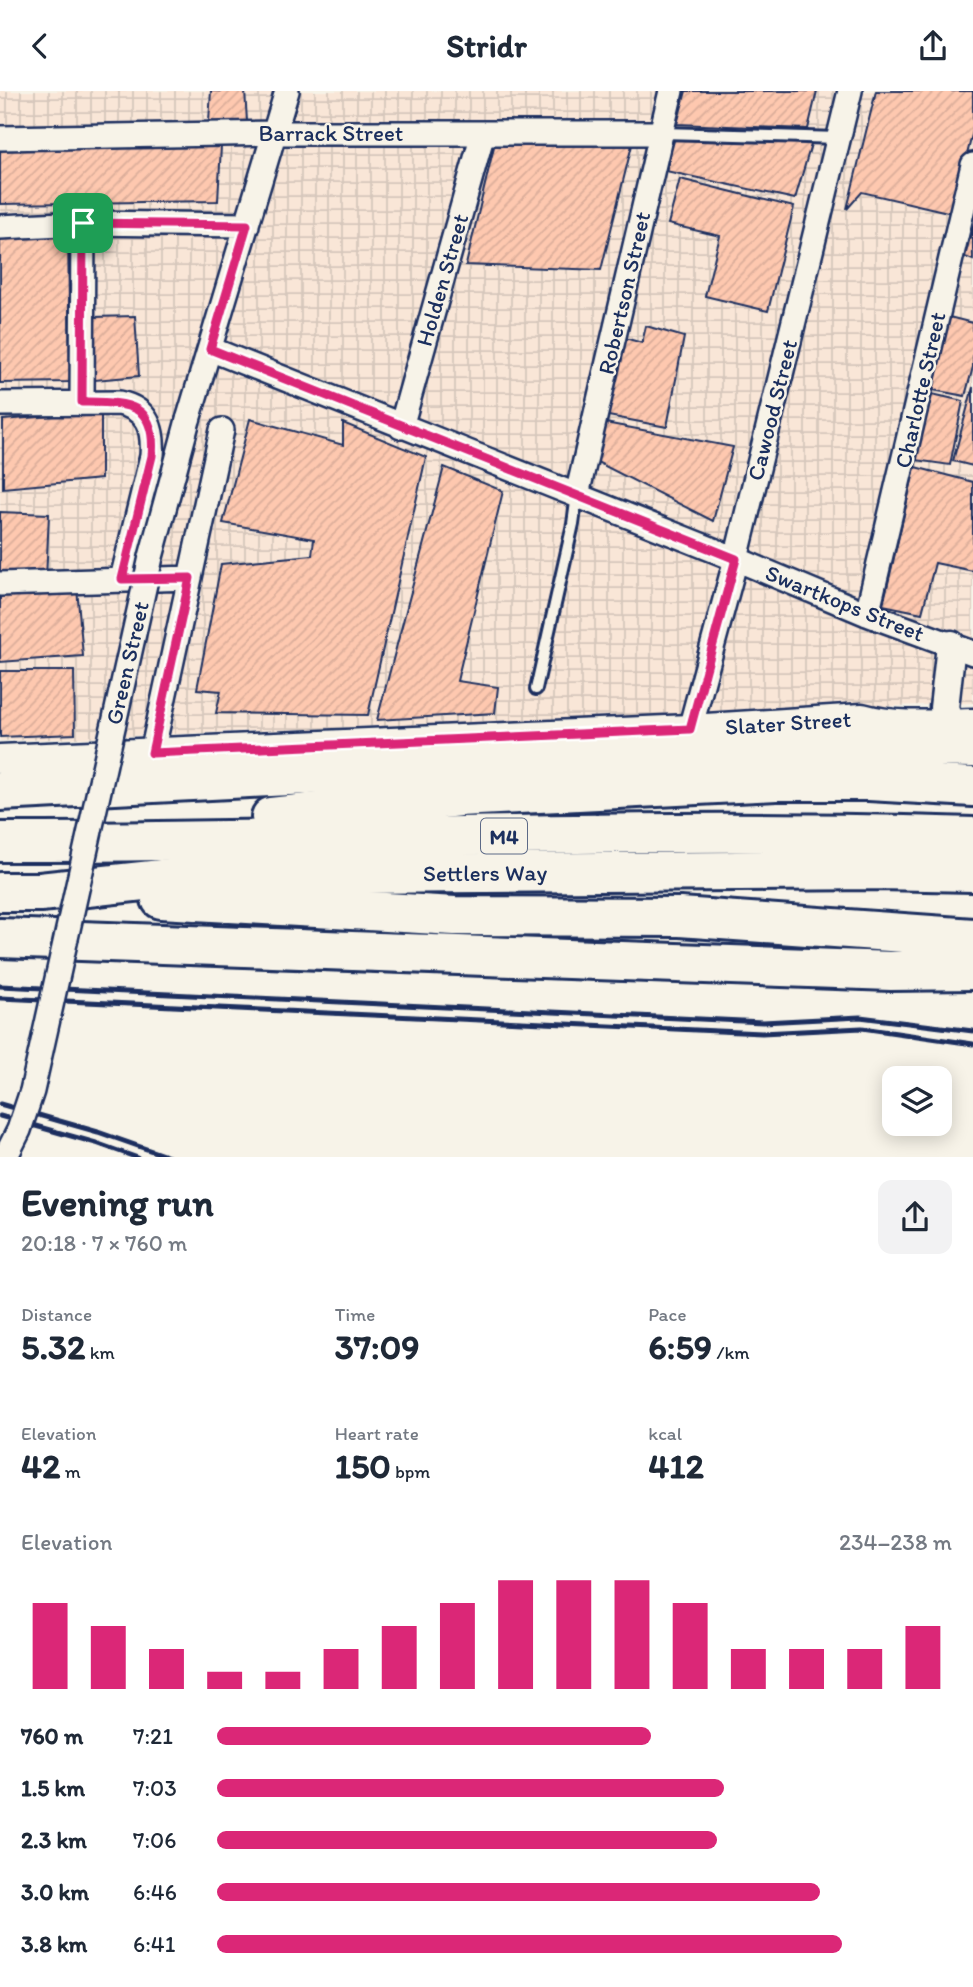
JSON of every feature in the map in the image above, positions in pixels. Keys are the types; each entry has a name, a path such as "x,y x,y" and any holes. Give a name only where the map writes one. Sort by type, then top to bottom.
{"highway":[{"path":"0,790 754,752 925,747 960,726"},
{"path":"18,842 459,797 776,781 869,781 973,786"},
{"name":"Settlers Way","path":"18,842 729,833 881,833 973,837"},
{"name":"Settlers Way","path":"0,892 40,892 199,875 879,870 973,872"},
{"path":"40,892 455,916 680,917 973,938"},
{"path":"0,938 891,971 973,970"}],"street":[{"name":"Green Street","path":"5,1157 19,1130 32,1091 151,557 188,420 287,91"},
{"name":"Robertson Street","path":"577,495 671,91"},
{"name":"Cawood Street","path":"690,729 736,559 850,91"},
{"name":"Barrack Street","path":"0,138 275,133 662,133"},
{"name":"Holden Street","path":"401,427 484,133"},
{"name":"Charlotte Street","path":"867,614 973,165"},
{"path":"0,227 83,223 247,225"},
{"path":"82,402 83,223"},
{"name":"Swartkops Street","path":"210,349 867,614 962,649"},
{"path":"0,404 82,402 128,405 144,414 153,441 152,456 122,579"},
{"name":"Green Street","path":"152,753 222,430"},
{"path":"0,584 190,578"},
{"path":"960,726 962,649"},
{"name":"Slater Street","path":"0,759 690,729 862,718 886,711 960,726 973,707"}],"lane":[{"path":"662,133 839,138"},
{"path":"536,689 577,495"}],"shaded area":[{"path":"0,91 973,91 973,703 0,741"}],"building":[{"path":"211,91 245,91 247,121 209,122"},
{"path":"686,91 817,91 808,129 677,124"},
{"path":"876,91 973,91 973,131 952,213 862,192 847,209"},
{"path":"676,133 812,141 795,199 666,171"},
{"path":"496,138 632,145 601,270 466,265"},
{"path":"221,146 218,201 0,204 0,149"},
{"path":"680,179 794,207 768,311 705,296 720,236 668,224"},
{"path":"973,225 973,260 965,257"},
{"path":"68,233 70,382 0,383 0,235"},
{"path":"135,316 139,376 95,380 93,317"},
{"path":"949,317 973,323 973,367 965,396 933,390"},
{"path":"646,326 684,337 667,427 603,415 625,338 642,343"},
{"path":"973,387 973,466 953,461"},
{"path":"932,394 963,401 950,465 915,460"},
{"path":"101,412 101,479 3,488 3,420"},
{"path":"250,419 343,445 343,423 426,457 368,715 216,713 221,691 197,689 221,564 312,555 314,539 223,523"},
{"path":"600,422 733,447 713,521 593,460"},
{"path":"444,467 503,491 457,681 498,687 495,713 377,720"},
{"path":"915,467 973,482 973,571 935,563 922,613 883,605"},
{"path":"0,512 49,514 46,579 0,578"},
{"path":"77,588 83,656 0,662 0,591"},
{"path":"0,671 74,671 75,734 0,737"}],"railway":[{"path":"0,986 763,1022 860,1017 973,1031"},
{"path":"0,998 762,1033 862,1028 973,1044"},
{"path":"0,1104 98,1132 169,1157"},
{"path":"0,1116 135,1157"}],"route":[{"path":"83,223 247,225 210,349 736,559 690,729 152,753 190,578 122,579 152,456 153,441 144,414 136,408 119,403 82,402 83,223"}]}
